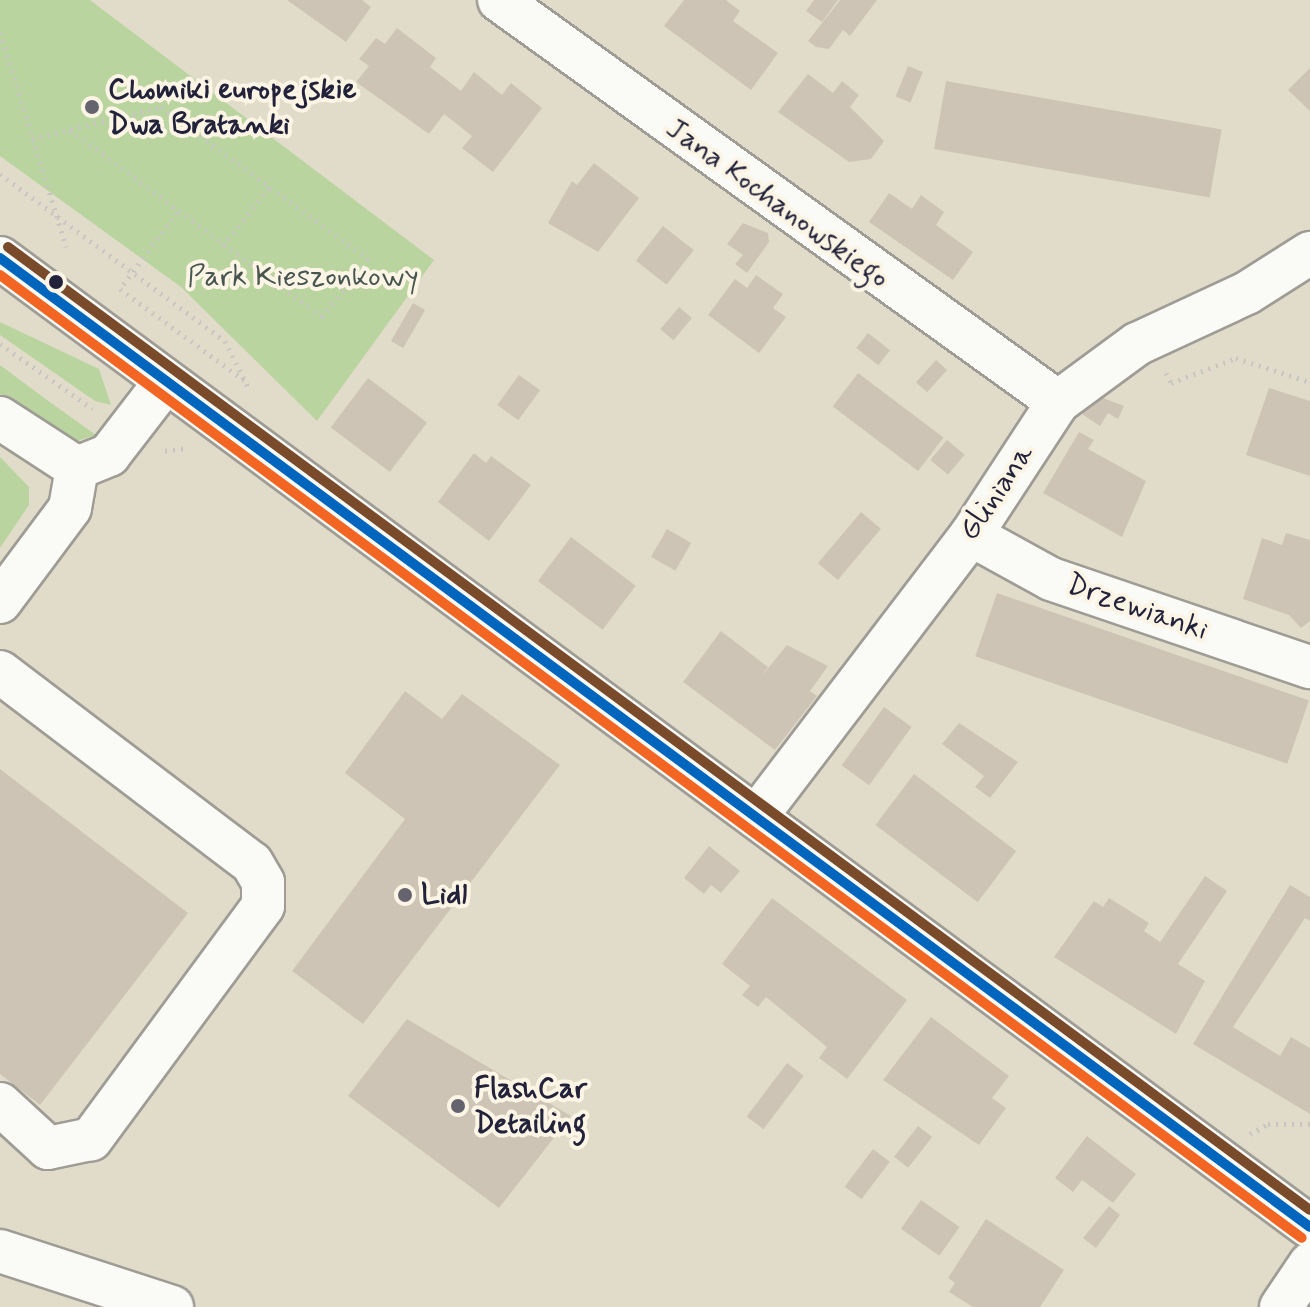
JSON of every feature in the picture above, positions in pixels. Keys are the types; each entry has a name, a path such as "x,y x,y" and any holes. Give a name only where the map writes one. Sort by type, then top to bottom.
{"street":[{"name":"Jana Kochanowskiego","path":"499,0 1058,402"},
{"name":"Gliniana","path":"756,817 971,535 1058,402 1137,344 1247,293 1310,253"},
{"path":"0,258 1310,1227"},
{"path":"77,468 109,455 166,381"},
{"path":"0,418 77,468"},
{"path":"0,602 70,508 77,468"},
{"name":"Drzewianki","path":"971,535 1051,579 1310,667"},
{"path":"0,672 252,863 263,882 263,906 91,1139 48,1148 0,1104"},
{"path":"0,1251 172,1307"},
{"path":"1281,1307 1310,1264"}],"path":[{"path":"0,32 66,247"},
{"path":"32,139 161,107 368,259 322,317 70,130"},
{"path":"0,174 134,270 225,341 244,381 120,289 134,270 177,212"},
{"path":"223,246 270,186"},
{"path":"1137,344 1158,356 1171,383 1236,358 1310,382"},
{"path":"1241,1139 1268,1124 1310,1124"}],"green space":[{"name":"Park Kieszonkowy","path":"0,0 90,0 434,260 317,421 181,287 0,156"},
{"path":"0,322 99,369 111,405 95,401 0,335"},
{"path":"0,365 96,435 71,443 55,435 0,394"},
{"path":"0,457 29,487 29,505 0,548"}],"building":[{"path":"287,0 362,0 371,7 346,42"},
{"path":"684,0 726,0 740,11 733,21 778,53 751,90 664,26"},
{"path":"814,0 838,0 822,22 806,11"},
{"path":"840,0 877,0 850,36 843,30 829,49 816,47 808,41"},
{"path":"397,28 436,58 430,67 461,91 474,72 502,95 511,83 542,108 493,172 462,148 472,136 444,114 429,134 356,82 369,66 359,59 376,38 385,44"},
{"path":"908,66 923,72 910,103 896,97"},
{"path":"1310,68 1310,111 1288,90"},
{"path":"808,74 833,93 842,81 859,95 850,107 884,141 871,159 849,162 778,112"},
{"path":"946,81 1222,130 1210,198 934,149"},
{"path":"594,163 639,198 598,252 548,223 572,181 577,185"},
{"path":"889,193 912,209 921,195 944,212 936,225 973,252 953,280 869,222"},
{"path":"743,223 768,233 769,242 747,273 735,264 743,255 727,244"},
{"path":"663,226 694,250 667,285 636,261"},
{"path":"756,275 783,294 773,308 786,317 759,353 708,315 735,279 747,288"},
{"path":"413,303 425,310 403,348 391,341"},
{"path":"679,307 692,318 673,340 660,329"},
{"path":"868,333 890,350 878,365 856,348"},
{"path":"936,360 947,370 927,392 916,382"},
{"path":"858,373 943,437 918,471 833,407"},
{"path":"519,375 540,390 518,420 497,405"},
{"path":"368,378 427,423 390,472 331,428"},
{"path":"1269,388 1310,401 1310,476 1246,455"},
{"path":"1098,396 1124,406 1118,419 1108,413 1100,426 1082,414"},
{"path":"1079,432 1094,440 1088,449 1146,481 1122,537 1043,493"},
{"path":"947,440 965,455 948,475 930,460"},
{"path":"474,453 486,463 491,456 531,485 489,541 438,502"},
{"path":"861,512 881,529 838,580 818,563"},
{"path":"667,529 691,543 675,571 651,557"},
{"path":"1286,533 1310,540 1310,621 1301,628 1289,615 1243,599 1262,538 1282,545"},
{"path":"571,537 636,586 603,630 538,581"},
{"path":"997,593 1309,700 1287,764 975,656"},
{"path":"721,631 768,667 761,677 787,645 828,666 810,691 817,696 775,750 683,682"},
{"name":"Lidl","path":"405,691 442,719 462,694 560,765 363,1024 292,971 405,819 345,773"},
{"path":"884,707 912,727 869,785 842,765"},
{"path":"959,723 1018,762 990,798 975,787 984,776 942,744"},
{"path":"0,769 188,913 40,1105 0,1074"},
{"path":"914,774 1016,851 978,902 875,825"},
{"path":"709,846 740,871 721,893 711,885 704,894 684,878"},
{"path":"1205,876 1227,891 1178,964 1205,981 1176,1034 1054,957 1094,901 1103,907 1109,898 1149,923 1144,931 1160,942"},
{"path":"1290,885 1310,897 1310,921 1305,918 1233,1027 1280,1056 1291,1037 1310,1048 1310,1114 1193,1044"},
{"path":"772,898 907,1000 847,1079 819,1058 827,1047 766,997 758,1007 742,995 750,986 722,964"},
{"path":"931,1017 1009,1076 992,1098 1006,1108 979,1145 883,1080"},
{"name":"FlashCar Detailing","path":"407,1019 571,1116 499,1208 348,1096"},
{"path":"787,1063 804,1076 763,1129 747,1117"},
{"path":"918,1126 932,1137 908,1168 894,1157"},
{"path":"1087,1136 1136,1174 1113,1203 1082,1180 1073,1192 1055,1178"},
{"path":"873,1149 890,1162 861,1199 845,1187"},
{"path":"921,1200 960,1227 939,1256 901,1229"},
{"path":"1109,1206 1120,1215 1096,1248 1083,1238"},
{"path":"986,1219 1064,1270 1040,1307 973,1307 949,1292 955,1283 948,1278"}],"transit line":[{"path":"8,247 1310,1210"},
{"path":"0,258 1310,1227"},
{"path":"0,275 1302,1238"}],"place":[{"name":"Chomiki europejskie Dwa Bratanki","path":"92,107"},
{"name":"Lidl","path":"405,895"},
{"name":"FlashCar Detailing","path":"458,1106"}]}
